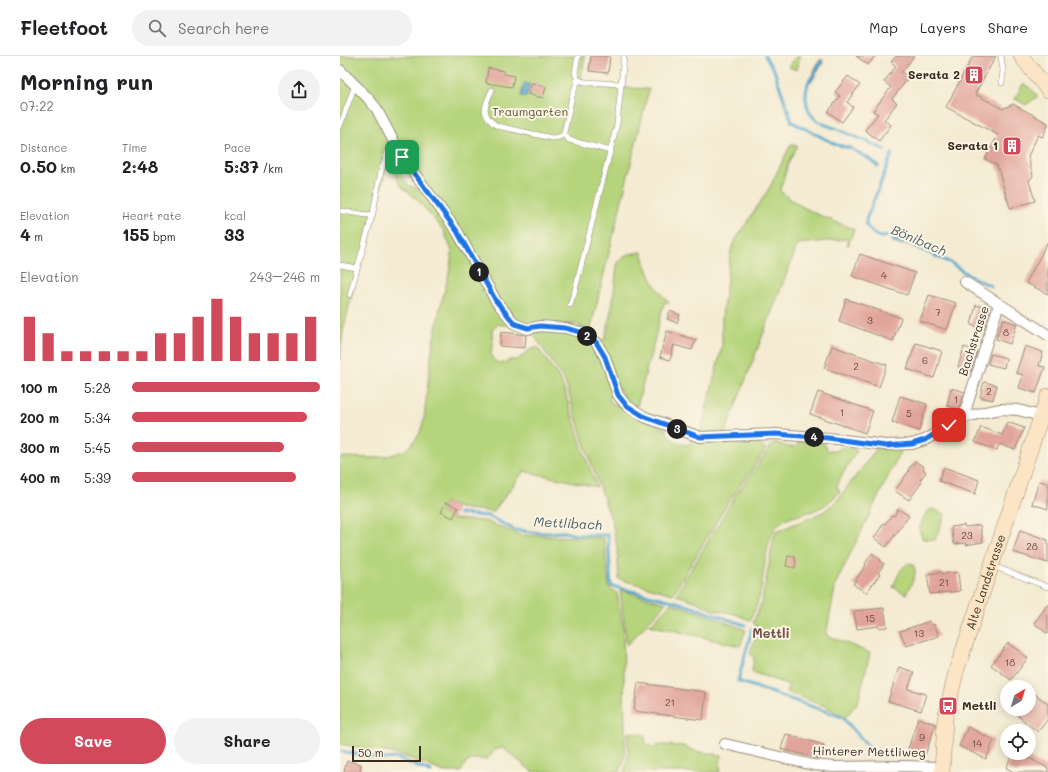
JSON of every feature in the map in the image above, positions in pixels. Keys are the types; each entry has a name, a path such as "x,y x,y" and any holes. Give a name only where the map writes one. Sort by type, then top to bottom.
{"main road":[{"path":"1021,56 1048,90"},
{"name":"Alte Landstrasse","path":"942,769 945,719 952,686 1048,396"}],"street":[{"path":"340,70 376,108 394,143 426,191 457,231 496,301 515,324 528,328 540,326 565,328 584,333 596,342 605,357 618,395 626,405 645,417 700,437 776,434 828,438 886,446 912,444 925,440 963,418 985,412 1018,410 1041,416"},
{"path":"965,282 999,304"},
{"name":"Bachstrasse","path":"963,418 999,304 1048,335"},
{"name":"Hinterer Mettliweg","path":"725,744 813,765 902,766 942,769"}],"lane":[{"path":"578,56 575,72 578,80 572,96 564,128 565,134 569,140 611,151"},
{"path":"570,305 617,124 624,56"},
{"path":"1001,56 1003,63 1002,83"},
{"path":"578,80 585,82 622,84"},
{"path":"340,126 355,85"},
{"path":"492,90 487,101 485,116 497,126 552,138 565,134"},
{"path":"350,295 373,214 383,165 389,149 394,143"},
{"path":"342,211 367,215 373,214"},
{"path":"340,265 357,268"},
{"path":"991,566 1048,587"}],"green space":[{"name":"Traumgarten","path":"340,56 585,56 580,86 649,89 590,331 576,324 528,326 516,320 506,310 395,141 383,165 386,166 376,213 354,286 343,331 340,360"},
{"path":"796,56 800,56 797,70 789,67"},
{"path":"1023,84 1029,87 1038,96 1026,105 1015,99"},
{"path":"791,144 797,146 788,164 780,191 788,198 806,209 854,229 848,246 847,239 798,244 725,433 700,434 722,347 722,317 730,255 733,244 770,187"},
{"path":"393,152 401,164 401,175 409,186 418,188 443,218 514,327 498,324 492,330 493,346 491,356 493,359 500,363 509,360 517,360 528,351 537,347 558,376 563,386 584,453 597,487 524,471 493,512 460,508 445,502 440,512 454,519 485,521 521,535 604,538 609,587 617,593 623,627 625,756 620,772 533,772 503,748 496,749 486,760 470,760 465,764 461,772 444,772 412,759 392,753 340,744 340,457 372,458 388,456 404,451 412,444 420,433 424,419 432,348 450,269 452,251 444,231 418,200 400,185 389,158"},
{"path":"642,252 646,266 655,285 669,302 664,303 637,406 630,402 618,388 597,341 605,339 613,302 617,265 621,259 629,254"},
{"path":"534,331 571,332 581,336 589,342 600,356 604,364 613,393 609,398 611,403 622,406 666,429 669,436 677,442 688,445 693,438 755,438 758,443 766,449 727,504 673,594 619,579 617,547 612,522 583,440 565,381 533,334"},
{"path":"799,441 823,443 827,450 836,451 842,447 857,450 840,478 837,487 840,492 827,503 814,511 785,520 776,527 766,553 761,589 750,620 732,613 714,610 695,601 676,595 735,496 774,442 788,447 796,447"},
{"path":"877,448 902,448 836,583 826,635 870,653 858,702 845,718 825,706 786,692 789,685 752,672 754,658 750,653 759,628 753,623 762,601 776,532 823,512 836,502"},
{"path":"933,509 945,514 935,540 923,539 919,530 922,521 925,514"},
{"path":"911,563 914,566 915,574 906,594 893,587 904,566"},
{"path":"620,590 666,603 627,645"},
{"path":"671,603 746,630 740,646 650,625"},
{"path":"628,732 644,735 646,743 652,747 663,745 683,746 695,751 721,755 720,772 624,772 628,757"}],"water":[{"path":"822,59 823,63 812,81 809,81 819,61"},
{"path":"524,83 530,84 527,97 521,96"},
{"name":"Bönibach","path":"890,235 905,235 907,244 900,245 893,243"}],"building":[{"path":"591,56 610,56 608,73 589,71"},
{"path":"856,56 875,56 868,65"},
{"path":"896,56 914,56 902,72 909,77 892,99 897,103 884,120 891,125 879,141 865,130 878,114 873,111 891,87 884,82 896,66 891,62"},
{"name":"Serata 1","path":"973,56 996,56 975,94 1003,109 1013,104 1048,123 1042,137 1038,135 1028,156 1033,176 1029,181 1035,201 1010,208 997,165 985,159 998,135 946,107"},
{"path":"488,68 504,71 504,74 514,76 512,87 486,83"},
{"path":"848,76 860,85 847,102 853,107 842,122 828,112 840,96 835,92"},
{"path":"532,83 546,87 543,98 528,94"},
{"path":"1048,241 1048,294 1026,283"},
{"path":"860,254 915,273 907,295 852,276"},
{"path":"929,295 956,303 947,330 920,321"},
{"path":"846,299 901,318 893,341 839,321"},
{"path":"976,305 990,309 984,329 971,325"},
{"path":"670,311 680,315 677,323 667,319"},
{"path":"1003,319 1017,324 1010,344 996,339"},
{"path":"667,331 696,340 692,350 674,345 670,360 660,357"},
{"path":"501,332 526,335 525,348 500,346"},
{"path":"916,343 942,351 934,378 907,369"},
{"path":"832,346 887,365 879,387 824,368"},
{"path":"1025,346 1043,352 1039,366 1045,367 1036,393 1019,388 1023,375 1016,373"},
{"path":"964,347 977,351 971,371 958,367"},
{"path":"991,354 1006,358 1004,368 988,364"},
{"path":"984,382 997,385 993,400 980,397"},
{"path":"951,388 965,392 959,409 947,406"},
{"path":"818,392 873,411 865,433 810,414"},
{"path":"900,396 927,404 919,431 892,422"},
{"path":"1007,422 1024,428 1015,450 999,444 997,450 975,442 981,427 1002,435"},
{"path":"915,461 924,467 923,469 926,472 920,480 922,482 909,500 895,491"},
{"path":"944,467 979,480 975,494 939,481"},
{"path":"1039,481 1048,483 1048,509 1032,504"},
{"path":"446,502 458,508 453,518 441,512"},
{"path":"898,509 909,516 886,547 874,538 884,523 885,524 892,515 894,516"},
{"path":"964,525 965,527 980,525 983,542 966,545 966,543 954,544 951,527"},
{"path":"1020,530 1048,540 1048,563 1013,552"},
{"path":"872,553 884,564 878,573 880,574 866,593 853,584"},
{"path":"788,556 795,557 795,568 786,566"},
{"path":"941,572 942,574 958,572 960,591 930,594 927,574"},
{"path":"1048,604 1048,634 1034,623"},
{"path":"884,608 887,627 879,628 878,626 857,629 854,611"},
{"path":"930,621 932,625 934,624 939,636 906,646 900,631"},
{"path":"1008,643 1028,658 1011,680 991,665"},
{"path":"899,667 914,672 908,689 926,694 921,711 888,701"},
{"path":"638,683 706,692 703,720 634,711"},
{"path":"1036,695 1048,704 1048,719 1038,732 1036,730 1036,724 1028,724 1018,716 1036,716"},
{"path":"918,718 936,724 925,755 908,749"},
{"path":"968,727 994,740 986,759 959,746"},
{"path":"786,734 824,745 820,759 781,749"},
{"path":"1010,760 1033,760 1048,768 1048,772 1014,772 1006,768"},
{"path":"347,761 361,764 360,772 344,772"}],"waterway":[{"name":"Bönibach","path":"765,56 774,70 792,122 837,145 850,148 871,160 878,166"},
{"name":"Bönibach","path":"810,79 806,100 811,115 815,119 822,124 885,150"},
{"name":"Bönibach","path":"892,154 866,220 866,225 878,236 893,237"},
{"name":"Bönibach","path":"906,243 951,263 968,275 991,286"},
{"name":"Mettlibach","path":"459,514 488,516 515,530 541,533 564,532 576,535 608,535 611,586 677,602 745,625"},
{"name":"Mettlibach","path":"752,629 738,681 842,717 872,751"},
{"path":"340,751 383,759 397,758 431,772"}],"place":[{"name":"Serata 2","path":"974,75"},
{"name":"Serata 1","path":"1012,146"},
{"name":"Mettli","path":"948,706"}],"district":[{"name":"Mettli","path":"771,633"}],"route":[{"path":"402,157 457,231 496,301 515,324 528,328 540,326 565,328 584,333 596,342 605,357 618,395 626,405 645,417 700,437 776,434 828,438 886,446 912,444 925,440 949,425"}]}
